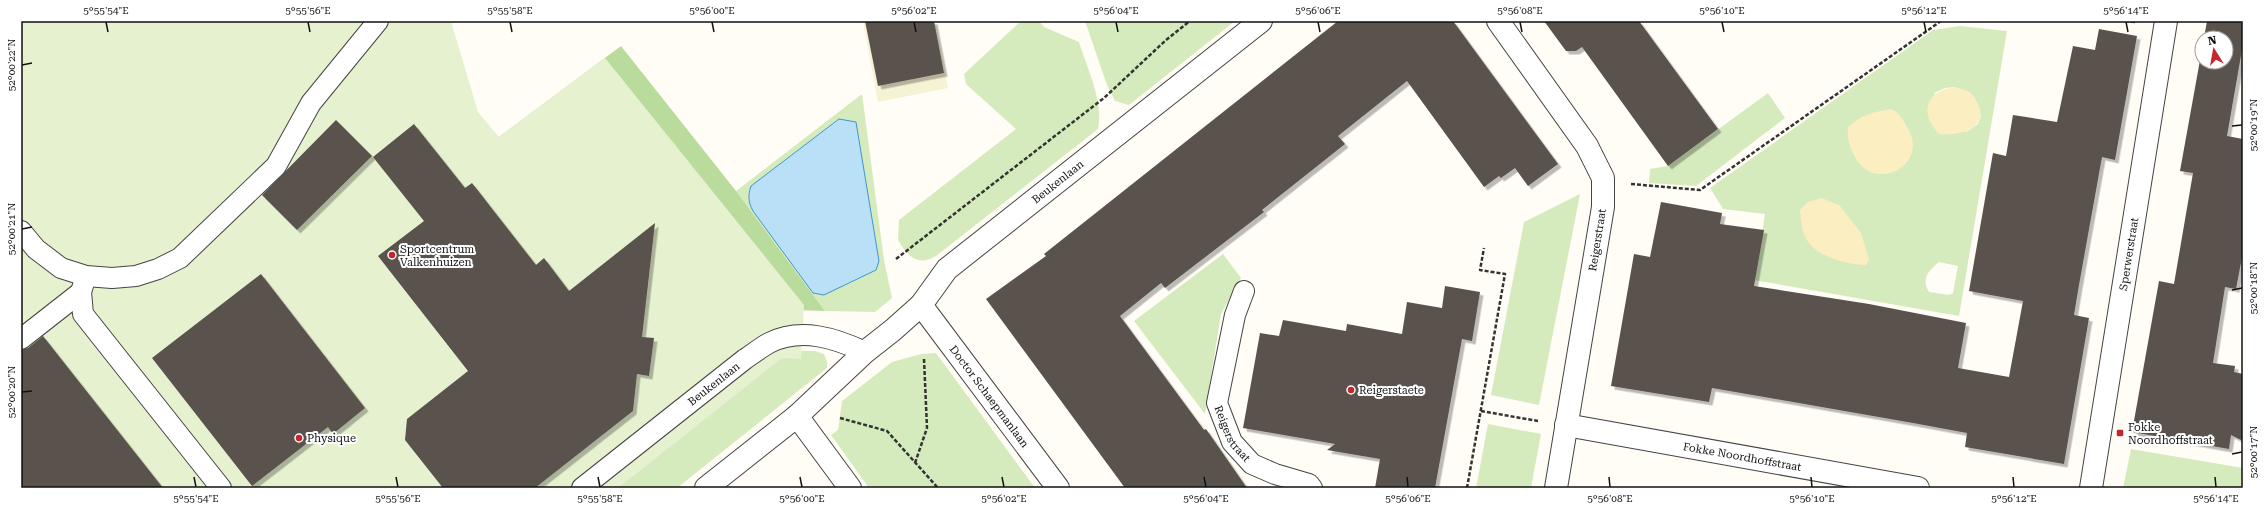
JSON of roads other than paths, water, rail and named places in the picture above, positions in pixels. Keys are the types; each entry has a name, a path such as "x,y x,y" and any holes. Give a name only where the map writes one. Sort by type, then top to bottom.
{"street":[{"name":"Beukenlaan","path":"706,488 802,412 865,352 921,305 947,269 1261,21"},
{"name":"Reigerstraat","path":"1498,21 1587,146 1603,178 1603,207 1556,488"},
{"name":"Sperwerstraat","path":"2091,488 2166,21"},
{"name":"Doctor Schaepmanlaan","path":"921,305 1058,488"},
{"path":"802,412 850,488"},
{"name":"Fokke Noordhoffstraat","path":"1566,426 1918,488"}],"lane":[{"path":"21,339 84,284 112,278 136,276 158,269 180,258 276,166 311,103 378,21"},
{"path":"21,231 36,249 84,284"},
{"path":"84,284 83,314 221,488"},
{"name":"Reigerstraat","path":"1244,291 1235,315 1216,403 1232,442 1252,464 1275,474 1309,484 1312,488"},
{"name":"Beukenlaan","path":"582,488 739,364 770,343 804,334 840,341 865,352"}],"water":[{"path":"839,119 856,122 879,261 876,270 824,295 813,293 753,211 749,202 749,195 751,186"}],"place":[{"name":"Sportcentrum Valkenhuizen","path":"392,255"},
{"name":"Reigerstaete","path":"1351,390"},
{"name":"Fokke Noordhoffstraat","path":"2120,433"},
{"name":"Physique","path":"299,438"}]}
